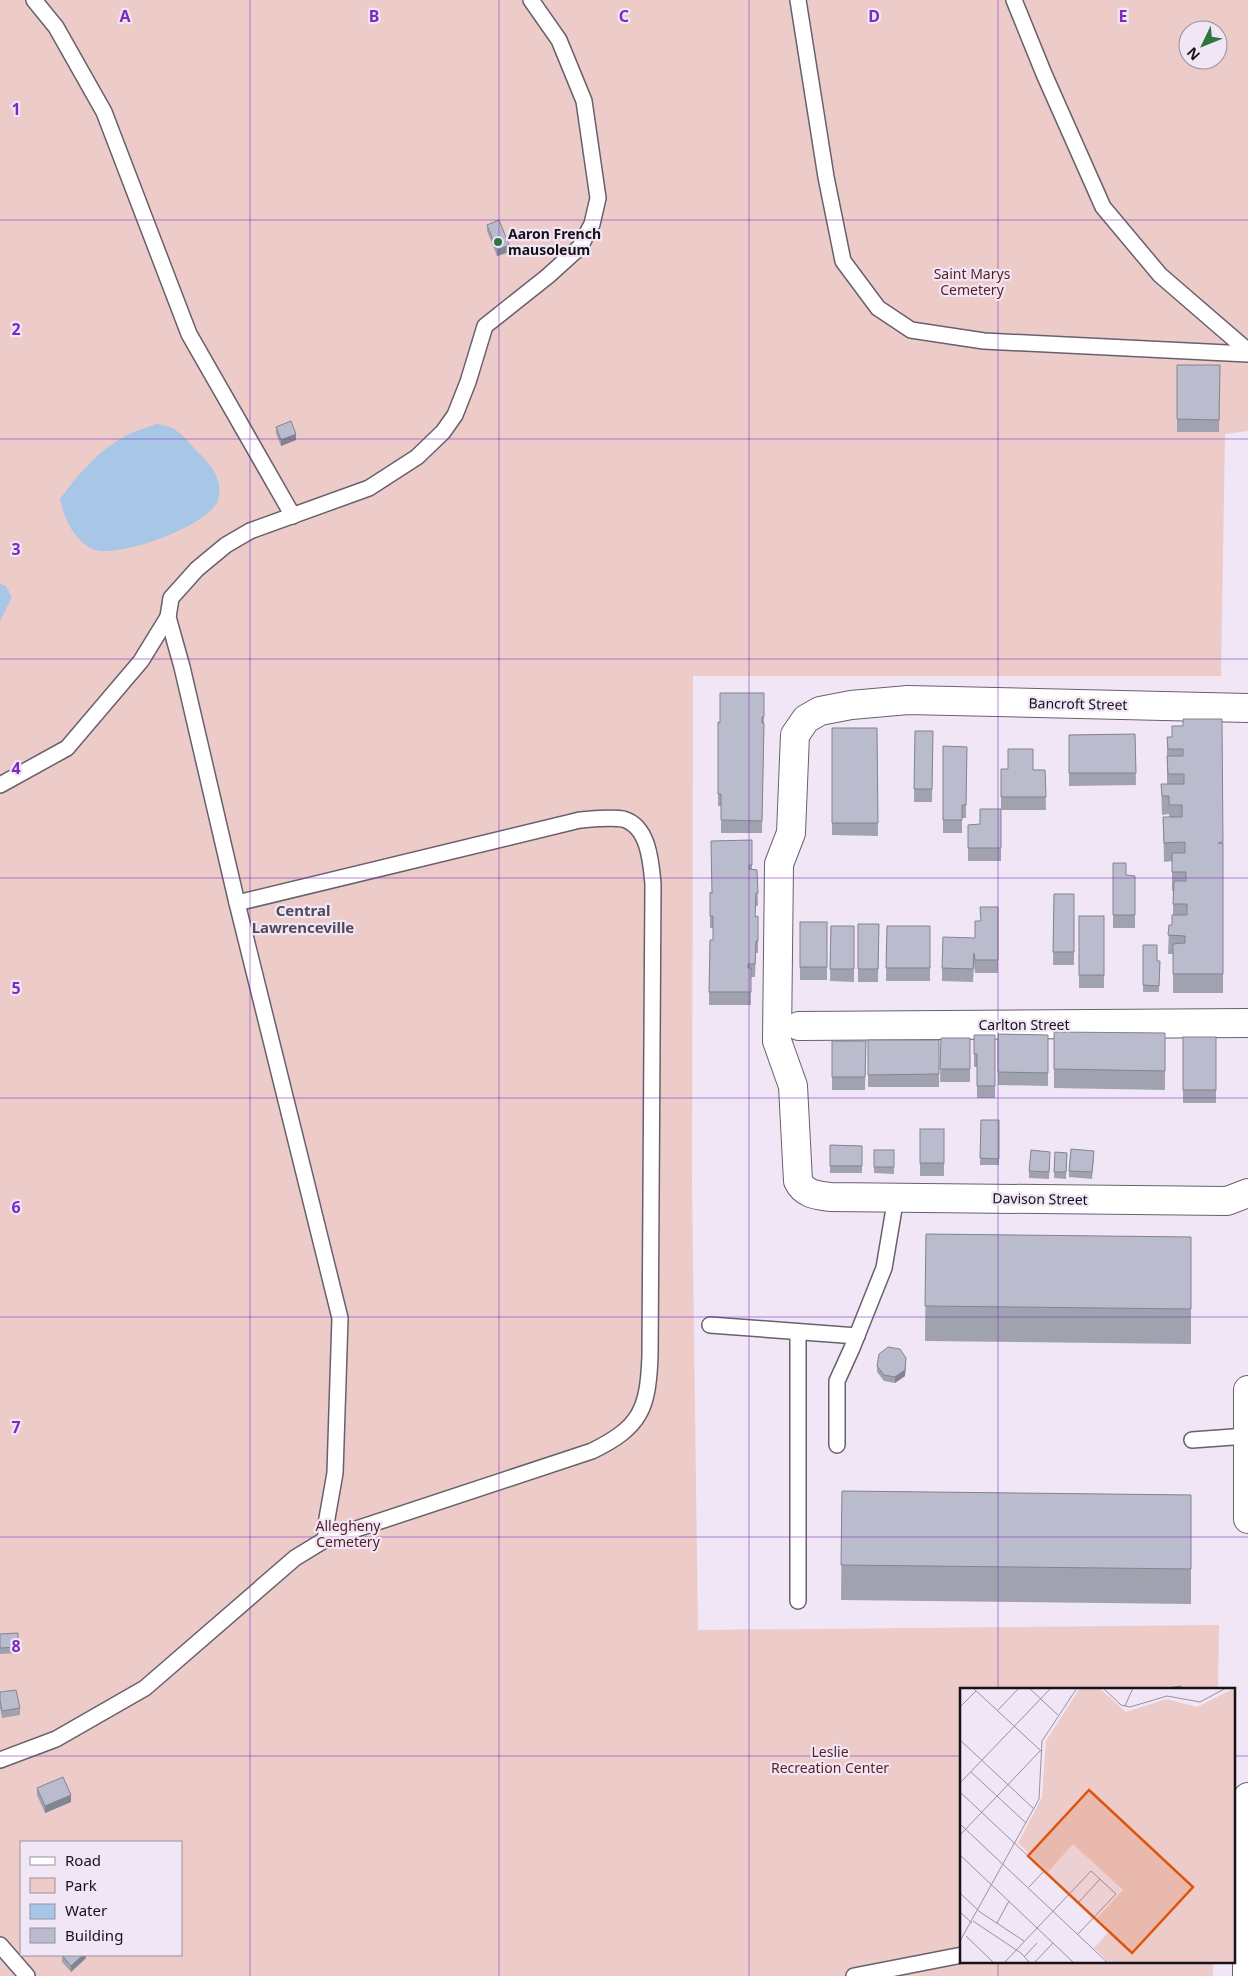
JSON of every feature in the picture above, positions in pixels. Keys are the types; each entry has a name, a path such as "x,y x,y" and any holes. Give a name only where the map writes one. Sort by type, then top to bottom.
{"street":[{"name":"Bancroft Street","path":"830,1197 809,1193 801,1187 798,1181 793,1086 777,1041 779,864 791,833 795,735 806,719 820,711 851,705 908,700 1248,708"},
{"name":"Carlton Street","path":"799,1026 1248,1023"},
{"name":"Davison Street","path":"830,1197 1226,1201 1248,1192"},
{"path":"1248,1390 1248,1519"},
{"path":"1247,1976 1240,1901 1248,1797"}],"lane":[{"path":"34,0 56,27 104,112 189,334 293,516"},
{"path":"0,785 67,748 142,660 168,617 171,598 197,569 226,545 250,531 369,488 417,457 443,432 455,414 468,382 485,326 548,276 580,247 592,224 598,198 584,101 559,40 531,0"},
{"path":"798,0 826,177 843,261 878,308 911,330 984,341 1248,353"},
{"path":"1014,0 1044,74 1104,207 1160,275 1248,353"},
{"path":"168,617 182,667 237,903 340,1318 335,1472 326,1524 326,1539"},
{"path":"0,1760 56,1739 145,1688 295,1558 326,1539 592,1451 616,1439 635,1422 645,1401 649,1383 650,1356 653,884 651,861 642,834 624,819 580,820 237,903"},
{"path":"837,1445 837,1380 884,1268 896,1197"},
{"path":"710,1325 857,1336"},
{"path":"798,1332 798,1601"},
{"path":"1192,1440 1247,1436"},
{"path":"0,1945 27,1976"},
{"path":"854,1976 960,1955"}],"green space":[{"name":"Allegheny Cemetery","path":"0,0 1248,0 1248,431 1225,434 1221,676 693,676 692,1188 698,1630 1219,1625 1218,1688 960,1688 960,1964 1213,1964 1213,1976 0,1976"}],"water":[{"path":"156,424 175,430 208,463 218,480 218,500 211,510 198,520 181,530 161,538 120,550 104,551 92,549 80,540 70,527 60,499 98,455 130,433"},
{"path":"0,584 6,586 12,597 0,621"}],"building":[{"name":"Aaron French mausoleum","path":"499,220 509,245 497,250 487,225"},
{"path":"1177,365 1220,365 1219,420 1177,419"},
{"path":"291,421 296,434 281,440 276,427"},
{"path":"720,693 764,693 764,717 762,717 762,723 764,723 762,821 721,820 721,794 718,794"},
{"path":"1183,719 1222,719 1223,842 1218,843 1223,843 1223,974 1173,974 1173,944 1185,943 1185,936 1168,935 1169,925 1172,925 1172,915 1187,915 1187,904 1173,904 1174,881 1186,881 1186,872 1172,872 1172,853 1185,853 1185,842 1164,843 1163,817 1182,817 1182,805 1169,805 1169,796 1162,796 1161,784 1184,784 1184,774 1168,774 1167,756 1183,756 1183,749 1168,749 1167,737 1172,737 1172,726 1183,726"},
{"path":"832,728 877,728 878,823 832,823"},
{"path":"915,731 933,731 932,789 914,789"},
{"path":"1135,734 1136,773 1069,773 1069,735"},
{"path":"943,746 967,747 966,805 962,805 962,820 943,820"},
{"path":"1008,749 1033,749 1033,770 1045,770 1046,797 1001,797 1001,769 1008,769"},
{"path":"980,809 1001,809 1001,848 968,848 968,825 980,824"},
{"path":"752,840 752,865 749,865 749,869 757,870 758,893 756,893 755,917 758,916 758,941 756,941 755,964 748,964 748,968 751,968 751,992 709,992 710,940 713,940 713,916 710,916 710,892 712,894 711,841"},
{"path":"1113,863 1126,863 1126,875 1135,876 1135,915 1113,915"},
{"path":"1054,894 1074,894 1074,952 1053,952"},
{"path":"980,907 998,907 998,960 975,960 974,953 973,969 942,968 943,937 975,938 975,921 981,921"},
{"path":"1079,916 1104,916 1104,975 1079,975"},
{"path":"800,922 827,922 827,967 800,967"},
{"path":"858,924 879,924 878,969 858,969"},
{"path":"831,926 854,926 854,969 830,969"},
{"path":"887,926 930,926 930,968 886,968"},
{"path":"1143,945 1157,945 1157,961 1160,961 1159,986 1143,985"},
{"path":"1054,1032 1165,1033 1165,1071 1054,1069"},
{"path":"998,1034 1048,1035 1048,1073 998,1072"},
{"path":"974,1035 995,1035 995,1086 977,1086 977,1054 974,1054"},
{"path":"1183,1037 1216,1037 1216,1090 1183,1090"},
{"path":"941,1038 970,1038 970,1069 940,1069"},
{"path":"868,1040 939,1040 939,1074 868,1075"},
{"path":"832,1041 866,1041 865,1077 832,1077"},
{"path":"981,1120 999,1120 999,1159 980,1158"},
{"path":"920,1129 944,1129 944,1163 920,1163"},
{"path":"830,1145 862,1146 862,1166 830,1166"},
{"path":"1071,1149 1094,1151 1092,1172 1069,1171"},
{"path":"874,1150 894,1150 894,1167 874,1167"},
{"path":"1031,1150 1050,1152 1049,1172 1029,1171"},
{"path":"1055,1152 1067,1153 1066,1172 1054,1172"},
{"path":"926,1234 1191,1237 1191,1309 925,1306"},
{"path":"888,1347 900,1349 906,1358 905,1370 895,1377 884,1375 877,1366 879,1354"},
{"path":"842,1491 1191,1495 1191,1569 841,1565"},
{"path":"18,1633 18,1647 0,1648 0,1634"},
{"path":"16,1690 20,1708 2,1711 0,1692"},
{"path":"63,1777 71,1795 45,1806 37,1788"},
{"path":"63,1956 82,1956 71,1966"}],"place":[{"name":"Aaron French mausoleum","path":"498,242"}],"district":[{"name":"Central Lawrenceville","path":"303,920"}],"park label":[{"name":"Saint Marys Cemetery","path":"972,282"},
{"name":"Leslie Recreation Center","path":"830,1760"}]}
